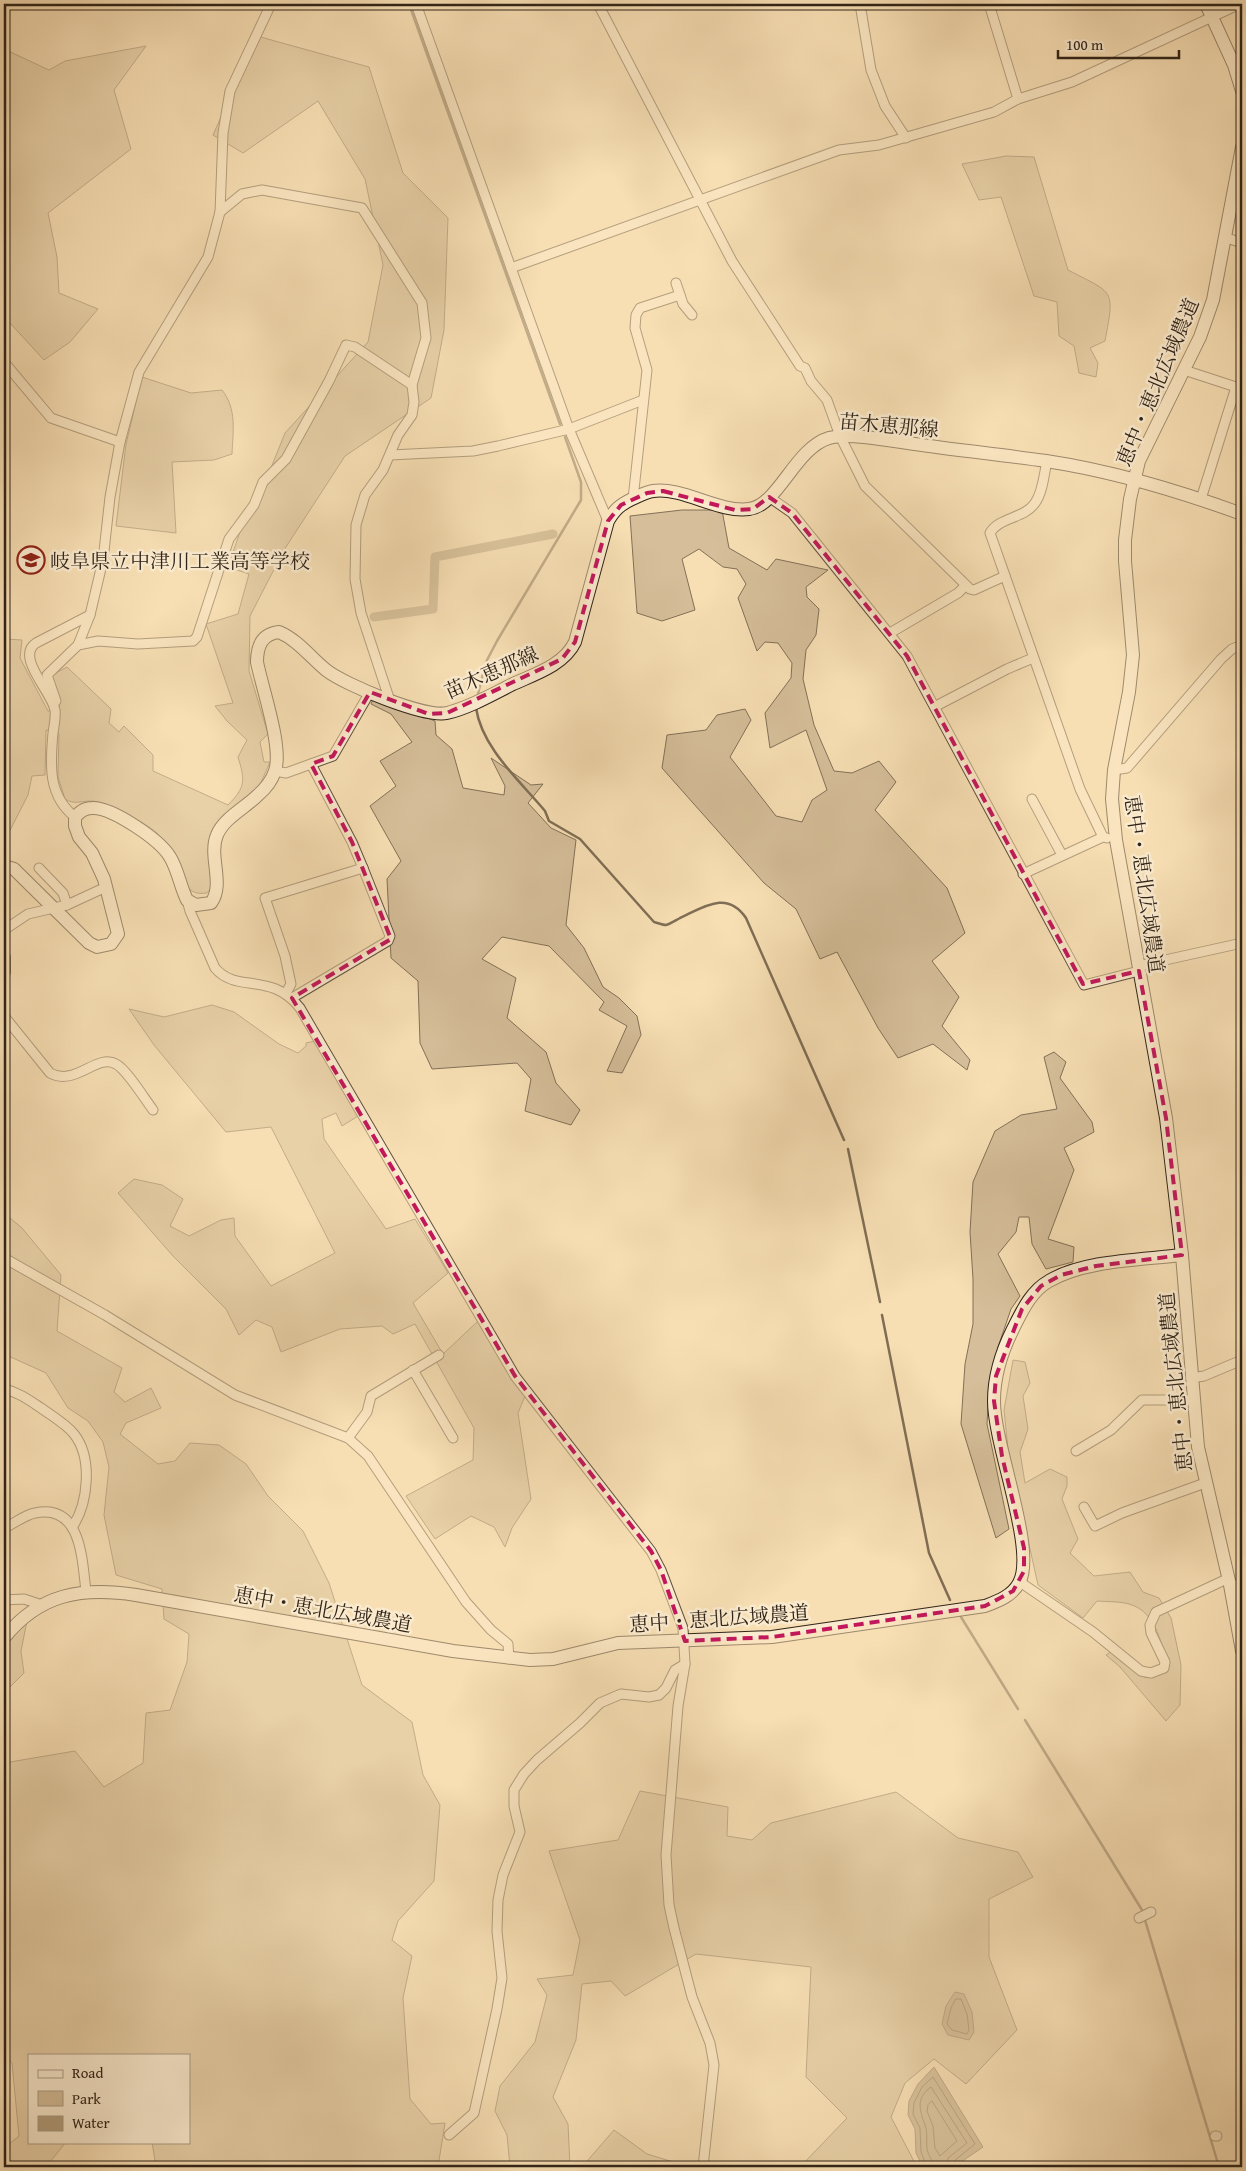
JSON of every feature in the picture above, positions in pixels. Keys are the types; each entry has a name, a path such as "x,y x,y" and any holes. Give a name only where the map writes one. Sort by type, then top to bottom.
{"street":[{"path":"75,817 65,809 54,790 51,754 56,698 47,675 78,645 90,616 103,560 110,497 120,442 139,372 202,270 208,257 220,212 223,133 230,91 271,4"},
{"path":"416,4 569,429 608,521"},
{"path":"598,4 745,283 800,366 805,368 812,381 827,400 840,436 865,486 965,586 974,590 1006,576"},
{"path":"860,4 871,70 885,106 906,138"},
{"path":"989,4 1018,99"},
{"path":"1206,4 1234,65 1242,91"},
{"path":"511,268 700,198 839,150 879,145 994,112 1018,99 1072,82 1240,4"},
{"name":"恵中・恵北広域農道","path":"1242,147 1227,238 1213,300 1184,370 1139,462 1135,480 1125,540 1133,671 1114,770 1112,799 1116,840 1166,1118 1182,1255 1198,1447 1205,1483 1234,1582 1242,1651"},
{"path":"220,212 242,194 262,190 362,208 422,303 426,338 412,384 414,402 412,415 398,435 383,470 365,495 356,525 355,579 361,613 390,701"},
{"path":"1227,238 1242,243"},
{"path":"676,283 680,295 692,315"},
{"path":"633,499 647,370 635,328 636,315 640,308 680,295"},
{"path":"78,645 98,640 138,644 193,641 197,637 229,539 254,506 263,482 286,459 329,381 346,345 355,347 412,384"},
{"path":"4,362 51,418 120,442"},
{"path":"1184,370 1236,387 1200,499"},
{"path":"390,455 473,451 569,429 643,400"},
{"name":"苗木恵那線","path":"275,771 277,749 257,662 257,650 265,637 279,632 288,636 328,672 390,701 429,714 447,713 499,691 562,659 575,642 608,521 614,510 647,492 663,491 735,510 746,510 759,506 811,448 822,441 840,436 1047,461 1135,480 1200,499 1242,514"},
{"path":"1047,461 1035,503 1028,510 993,528 990,534 1080,789 1103,837"},
{"path":"769,497 792,513 907,656 936,706 1023,874 1084,985 1138,969 1242,943"},
{"path":"890,633 958,593 965,586"},
{"path":"55,712 35,673 28,653 30,647 90,616"},
{"path":"1114,770 1126,768 1221,659 1232,649 1242,645"},
{"path":"936,706 1007,669 1033,658"},
{"path":"188,900 196,905 205,905 215,897 217,835 225,823 258,795 275,771 281,774 333,756 370,692"},
{"path":"289,995 388,941 390,936 352,842 311,764"},
{"path":"1032,799 1062,855"},
{"path":"4,866 14,869 89,943 96,947 104,947 114,941 118,934 106,887 92,853 79,837 75,826 75,817 81,811 97,808 149,834 160,843 171,858 188,900 190,911 215,968 222,976 233,980 275,987 289,995 308,1022 515,1376 651,1552 668,1586 683,1628 685,1641 685,1664 678,1706 666,1855 669,1905 674,1928 692,1997 710,2043 714,2065 703,2167"},
{"path":"1023,874 1103,837 1116,840"},
{"path":"38,868 63,893 67,905"},
{"path":"289,995 291,984 285,956 265,898 363,868"},
{"path":"4,930 28,914 67,905 106,887"},
{"path":"4,958 4,972"},
{"path":"4,1016 50,1073 58,1077 69,1077 106,1062 116,1064 153,1110"},
{"path":"1182,1255 1096,1266 1061,1275 1041,1286 1022,1309 1008,1340 996,1376 994,1401 1002,1456 1024,1548 1025,1561 1020,1582 1094,1632 1135,1666 1151,1674 1164,1668 1164,1662 1151,1633 1150,1625 1156,1612 1234,1582"},
{"path":"4,1258 105,1315 235,1395 348,1438 368,1456 466,1602 491,1630 508,1644 509,1659"},
{"path":"348,1438 367,1412 371,1396 439,1355"},
{"path":"1191,1378 1204,1376 1242,1360"},
{"path":"413,1370 453,1438"},
{"path":"4,1390 20,1394 75,1434 80,1444 86,1478 81,1514 73,1526"},
{"path":"1076,1451 1111,1430 1142,1400 1193,1400"},
{"path":"1084,1507 1095,1526 1122,1513 1205,1483"},
{"path":"4,1528 28,1516 42,1512 54,1514 73,1526 78,1540 86,1591"},
{"name":"恵中・恵北広域農道","path":"4,1638 20,1620 42,1605 68,1595 86,1591 136,1595 509,1659 552,1659 618,1643 772,1637 985,1606 1007,1596 1020,1582"},
{"path":"4,1600 24,1599 42,1605"},
{"path":"449,2135 474,2113 497,2010 502,1978 497,1931 498,1900 503,1875 520,1832 514,1806 514,1790 524,1774 537,1760 600,1703 621,1694 649,1697 659,1695 666,1688 675,1670 685,1664"},
{"path":"1139,1918 1150,1913"}],"highlighted area":[{"path":"663,491 735,510 753,509 769,497 792,513 907,656 1083,984 1139,971 1166,1118 1182,1255 1096,1266 1061,1275 1041,1286 1022,1309 996,1376 994,1401 1002,1456 1024,1548 1024,1571 1013,1591 985,1606 964,1610 772,1637 685,1641 661,1570 651,1551 515,1376 292,998 391,939 352,842 311,764 333,756 370,692 429,714 447,713 562,659 575,642 608,521 621,505 647,493"}],"green space":[{"path":"257,36 369,67 403,173 448,218 444,330 431,398 345,456 284,550 250,616 249,671 268,734 260,742 264,762 270,762 259,787 218,822 211,888 207,893 199,893 188,888 175,854 168,844 152,829 125,813 98,802 75,802 65,799 58,777 59,734 46,730 45,775 32,776 28,795 4,842 4,639 22,640 20,658 48,711 60,711 52,675 67,667 111,709 109,723 119,732 124,726 153,755 153,771 228,805 234,799 241,788 243,778 238,757 247,740 227,721 215,706 233,703 206,624 238,614 249,574 228,567 243,523 259,498 285,433 368,342 383,265 365,179 318,101 243,153 213,135"},
{"path":"146,46 114,90 131,149 48,213 57,257 59,293 98,309 70,342 44,360 9,322 4,313 4,49 49,70 65,61"},
{"path":"1006,156 1034,157 1068,270 1103,289 1108,295 1110,311 1105,341 1090,348 1098,363 1096,377 1079,373 1074,346 1059,336 1057,302 1034,296 1001,197 979,200 962,164"},
{"path":"142,377 191,393 222,390 227,397 232,413 232,454 214,460 172,462 176,533 116,526 126,444"},
{"path":"682,510 722,510 729,548 767,570 776,559 828,570 806,587 807,597 819,609 816,635 806,650 803,679 814,725 834,771 852,773 879,761 896,782 875,810 947,888 965,933 932,961 959,997 942,1026 970,1060 967,1070 933,1044 898,1058 878,1028 837,952 820,959 796,909 764,883 662,768 667,735 706,730 717,715 745,709 751,720 730,757 776,816 802,822 812,800 827,790 806,730 770,748 765,713 791,678 792,663 778,643 765,642 757,651 738,598 746,584 737,569 723,567 699,549 682,559 695,610 662,621 637,613 630,516"},
{"path":"374,697 435,721 436,735 452,749 463,788 504,795 505,786 491,758 531,785 543,784 528,803 551,828 576,840 566,925 584,948 603,987 619,998 637,1016 641,1035 622,1073 607,1071 627,1026 599,1010 604,1002 549,946 502,937 482,959 516,978 507,1018 546,1052 556,1083 580,1110 571,1125 525,1111 531,1079 517,1063 432,1069 420,1043 418,981 391,958 387,879 401,861 370,806 396,786 380,761 412,742 391,714 371,704"},
{"path":"212,1005 234,1012 279,1044 298,1053 306,1046 306,1043 315,1041 358,1116 342,1126 336,1113 322,1119 324,1139 386,1229 415,1219 448,1273 413,1303 443,1354 478,1321 525,1396 518,1413 531,1499 512,1528 505,1547 494,1527 471,1516 435,1539 406,1496 473,1460 474,1428 415,1324 393,1334 382,1326 340,1329 281,1352 272,1327 256,1320 239,1335 226,1309 173,1256 118,1193 134,1179 162,1185 183,1199 170,1226 189,1236 221,1220 234,1218 235,1236 271,1286 335,1253 271,1127 226,1132 154,1045 129,1009 164,1017"},
{"path":"1054,1052 1066,1062 1060,1078 1092,1122 1094,1132 1064,1148 1074,1170 1048,1239 1074,1247 1073,1262 1046,1269 1032,1244 1029,1217 1019,1217 1016,1232 998,1254 1020,1296 1011,1309 998,1347 989,1385 987,1424 1009,1529 996,1538 961,1424 965,1364 973,1324 970,1232 973,1182 995,1131 1021,1115 1057,1109 1044,1057"},
{"path":"4,1213 22,1228 61,1275 57,1331 122,1368 114,1392 125,1402 151,1388 161,1408 126,1423 120,1434 158,1464 175,1461 190,1443 219,1445 246,1464 268,1496 303,1531 329,1583 362,1685 412,1722 423,1775 440,1805 434,1881 398,1921 392,1940 412,1956 403,1998 410,2099 431,2124 445,2123 438,2167 156,2167 152,2144 190,2144 190,2054 28,2054 28,2144 64,2144 46,2167 4,2167 4,2148 19,2136 12,2063 4,2054 4,1763 75,1751 104,1787 143,1763 146,1713 170,1710 187,1662 189,1634 164,1619 162,1589 116,1575 104,1515 109,1467 103,1442 88,1421 68,1408 46,1373 4,1354"},
{"path":"1013,1360 1025,1362 1030,1383 1023,1396 1028,1429 1020,1452 1025,1483 1050,1469 1067,1477 1067,1486 1062,1499 1078,1539 1070,1553 1094,1576 1130,1572 1143,1592 1159,1598 1171,1618 1181,1665 1180,1705 1166,1721 1120,1667 1106,1655 1112,1651 1146,1678 1162,1673 1167,1662 1156,1629 1146,1614 1132,1605 1119,1602 1097,1601 1083,1618 1038,1585 1008,1449 1004,1410"},
{"path":"27,1621 21,1651 24,1673 4,1693 4,1643"},
{"path":"640,1791 728,1807 727,1836 752,1840 771,1823 896,1792 958,1838 1018,1852 1033,1877 989,1899 989,1957 1017,2030 966,2084 934,2059 905,2083 891,2117 917,2167 800,2167 847,2118 806,2077 811,1967 696,1954 625,1996 611,1981 582,1984 576,2040 553,2097 568,2124 570,2167 510,2167 507,2135 495,2111 500,2086 535,2042 547,1995 537,1979 573,1975 580,1940 549,1851 618,1840"},
{"path":"614,2130 647,2154 690,2167 582,2167"}],"water":[{"path":"955,1992 964,1994 972,2012 974,2032 969,2040 948,2035 942,2024 946,2006"},
{"path":"934,2067 983,2147 954,2167 923,2167 916,2153 915,2129 908,2115 909,2101 918,2084"}],"waterway":[{"path":"409,4 560,424"},
{"path":"478,694 486,662 497,641 581,500 581,482 565,437"},
{"path":"374,617 433,609 435,557 553,534"},
{"path":"476,708 480,723 494,750 545,811 549,821 580,839 654,922 666,925 715,903 731,905 746,918 844,1140"},
{"path":"848,1149 880,1302"},
{"path":"882,1315 929,1553 950,1600"},
{"path":"961,1617 1018,1709"},
{"path":"1025,1720 1142,1910 1219,2167"}],"place":[{"name":"岐阜県立中津川工業高等学校","path":"31,560"}]}
